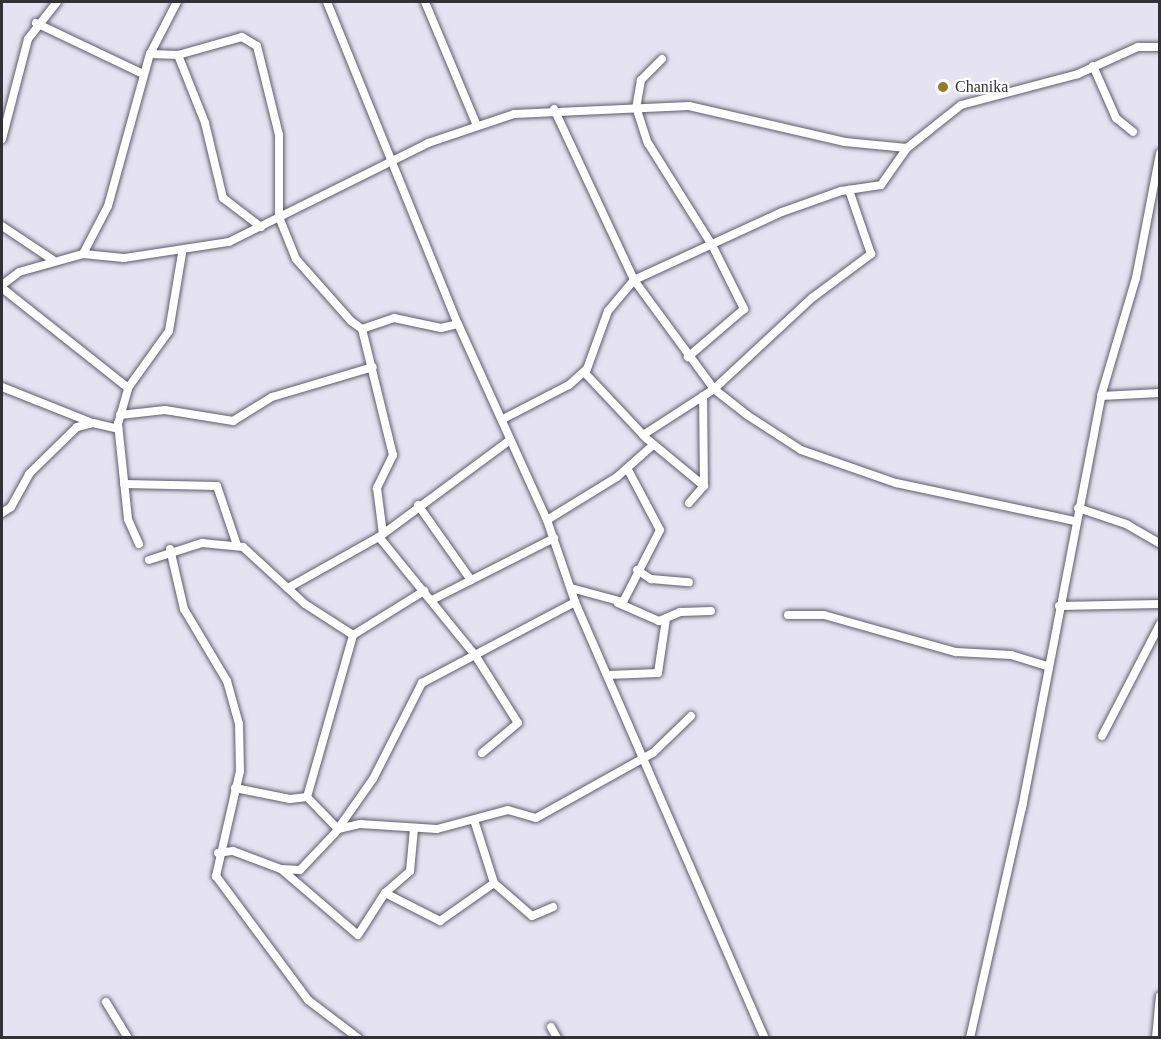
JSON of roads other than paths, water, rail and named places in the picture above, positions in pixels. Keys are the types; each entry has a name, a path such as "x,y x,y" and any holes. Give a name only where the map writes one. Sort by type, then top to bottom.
{"street":[{"path":"2,139 16,75 36,23 57,2"},
{"path":"83,254 108,206 150,54 177,2"},
{"path":"327,2 458,324 547,520 575,602 646,758 720,944 765,1038"},
{"path":"425,2 477,126"},
{"path":"36,23 143,74"},
{"path":"150,54 178,54 242,37 256,45 279,135 279,217 296,259 362,329 374,367 393,455 377,488 381,536 475,655 518,723 482,753"},
{"path":"503,419 584,372 595,357 608,311 634,280 782,212 888,180 907,148 952,109 1094,66 1138,47 1160,47"},
{"path":"178,54 205,123 223,198 261,227"},
{"path":"662,59 641,80 636,107 660,166 712,245 744,309 688,357"},
{"path":"1094,66 1116,118 1133,132"},
{"path":"129,388 2,287 53,260 83,254 124,258 182,253 261,227 392,161 477,126 554,109 689,106 845,142 907,148"},
{"path":"554,109 634,280 688,357 714,389 801,450 858,471 956,498 1075,521"},
{"path":"970,1038 1101,396 1136,278 1160,153"},
{"path":"643,435 714,389 812,298 871,254 849,190"},
{"path":"2,226 53,260"},
{"path":"139,544 128,519 118,429 120,415 129,388 169,331 182,253"},
{"path":"362,329 401,318 441,328 458,324"},
{"path":"120,415 165,410 233,422 272,397 374,367"},
{"path":"584,372 653,445 704,486"},
{"path":"2,387 93,423 118,429"},
{"path":"1101,396 1160,393"},
{"path":"689,503 704,486 703,396"},
{"path":"2,513 50,453 77,427 93,423"},
{"path":"288,588 381,536 418,505 510,440"},
{"path":"547,520 627,468 653,445"},
{"path":"618,603 628,596 637,570 660,529 627,468"},
{"path":"124,484 217,486 237,545 288,588 353,634"},
{"path":"418,505 471,580"},
{"path":"1078,508 1126,525 1160,544"},
{"path":"432,600 554,538"},
{"path":"149,560 170,549 202,543 237,545"},
{"path":"170,549 184,609 233,697 242,756 218,853 219,884 257,926 291,980 316,1008 358,1038"},
{"path":"637,570 651,579 689,582"},
{"path":"571,588 618,603 652,621 666,619 680,612 711,611"},
{"path":"307,797 353,634 424,591"},
{"path":"218,853 233,851 280,869 300,870 338,829 373,779 422,683 575,602"},
{"path":"1059,606 1160,604"},
{"path":"788,615 824,615 956,652 1011,655 1047,666"},
{"path":"609,675 658,673 666,619"},
{"path":"1102,736 1160,624"},
{"path":"338,829 365,824 414,829 475,823 508,810 540,816 646,758 691,716"},
{"path":"235,788 290,799 307,797"},
{"path":"307,797 338,829"},
{"path":"475,823 494,883 532,916 553,907"},
{"path":"280,869 356,934 385,893 412,867 414,829"},
{"path":"385,893 440,921 494,883"},
{"path":"1156,1038 1160,996"},
{"path":"106,1002 128,1038"},
{"path":"551,1028 557,1038"}],"place":[{"name":"Chanika","path":"943,87"}]}
